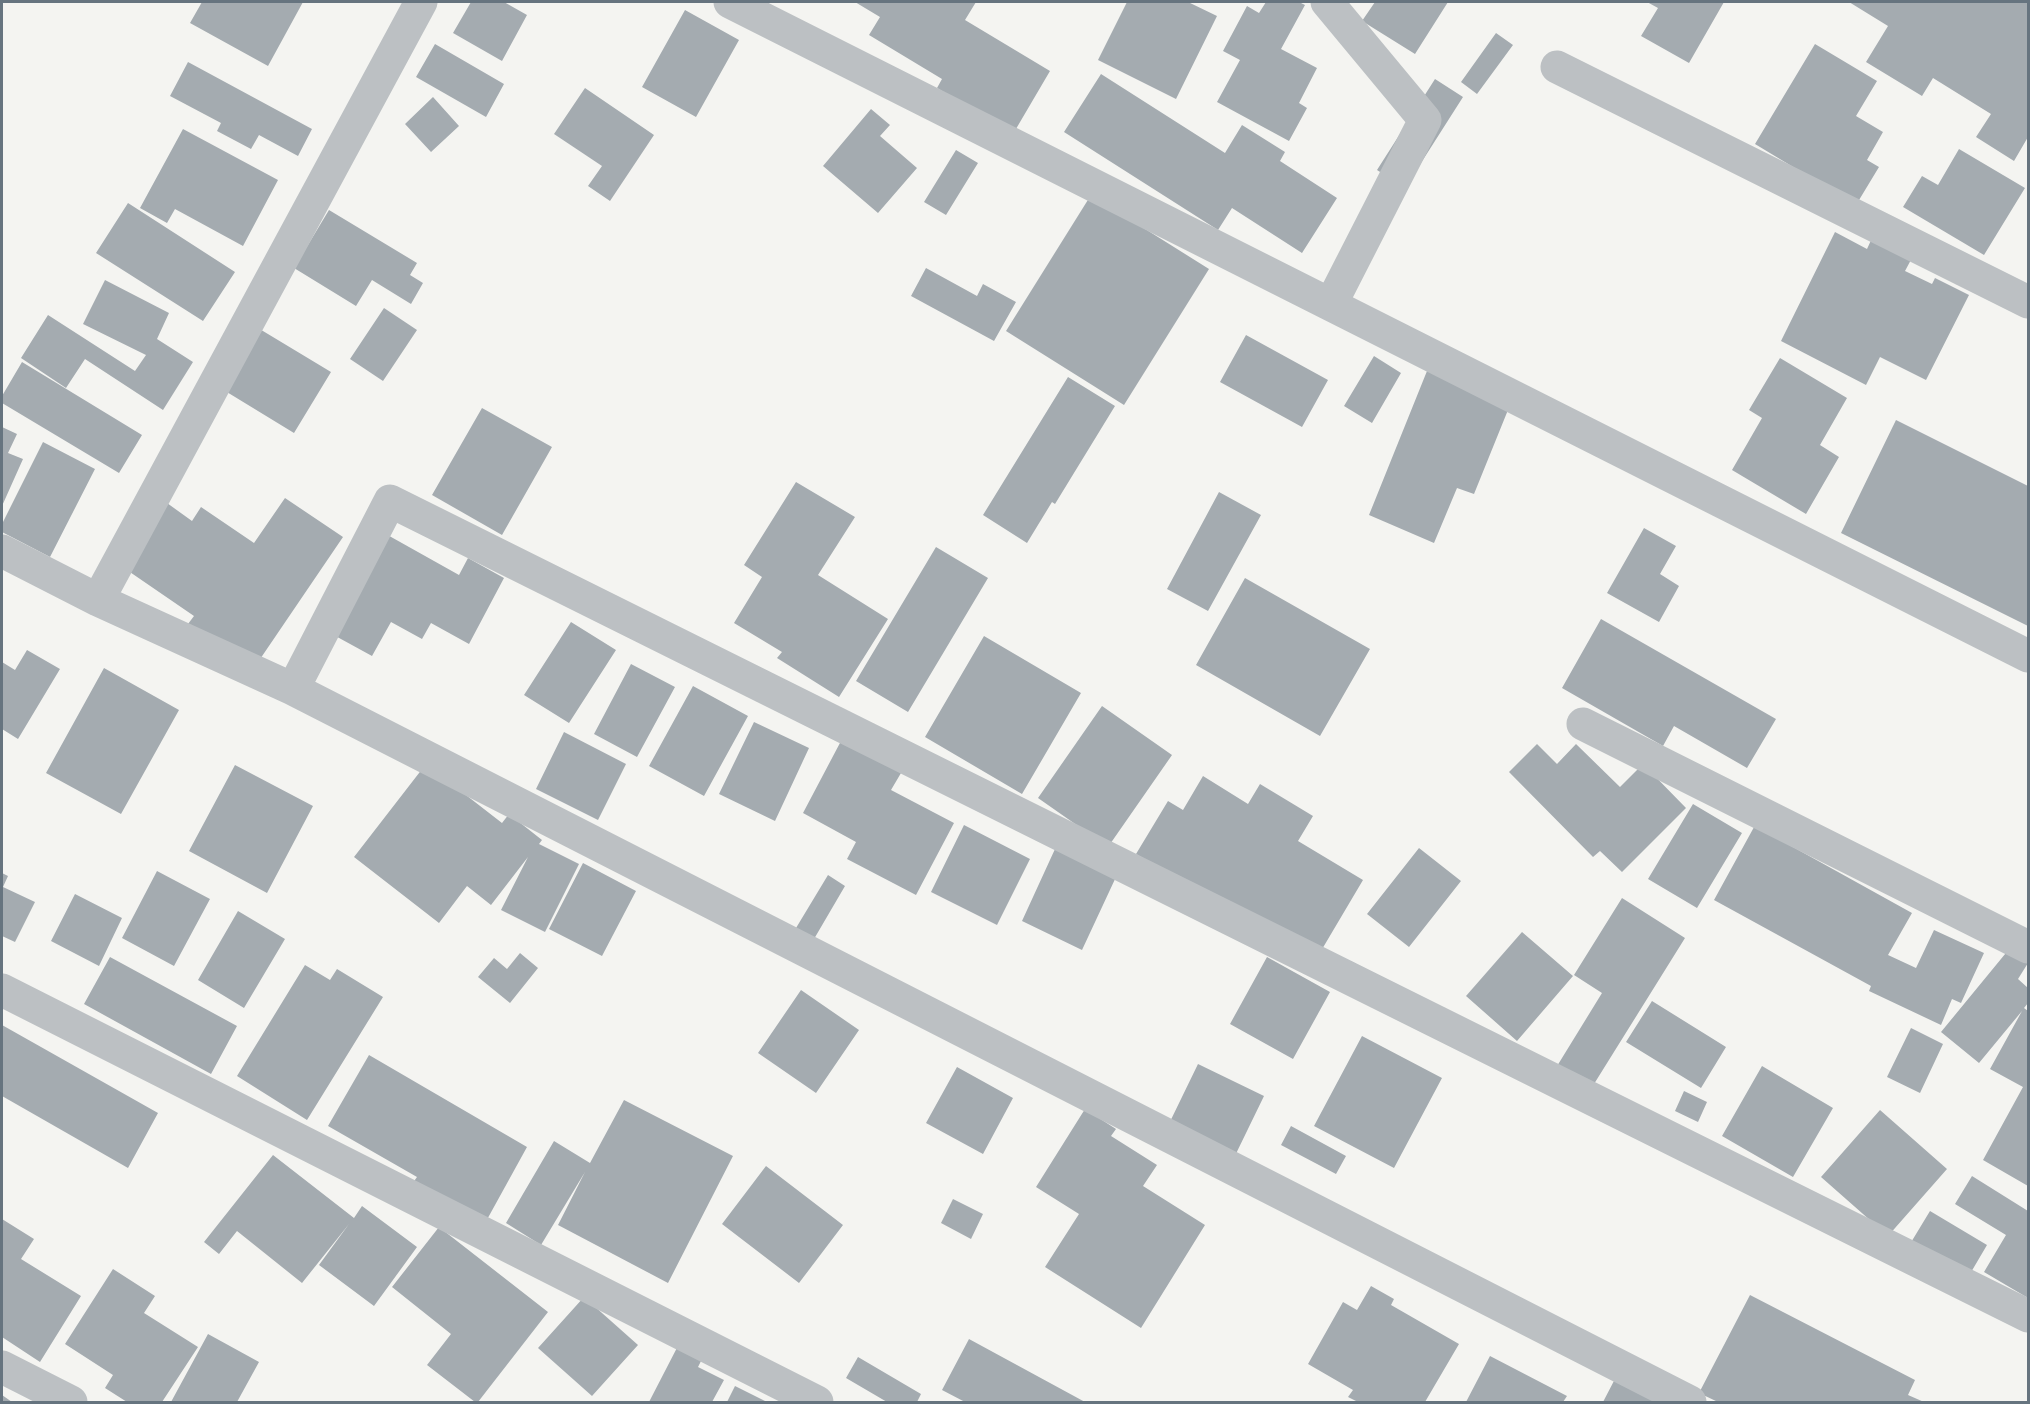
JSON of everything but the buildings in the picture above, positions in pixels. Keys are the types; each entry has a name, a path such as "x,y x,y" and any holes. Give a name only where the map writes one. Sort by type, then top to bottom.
{"street":[{"path":"98,600 421,2"},
{"path":"730,2 2028,656"},
{"path":"1327,2 1425,120 1331,304"},
{"path":"1557,67 2028,302"},
{"path":"292,689 390,501 2028,1316"},
{"path":"2,551 98,600 292,689 1690,1402"},
{"path":"1583,724 2028,947"},
{"path":"2,990 817,1402"},
{"path":"2,1367 71,1402"}]}
